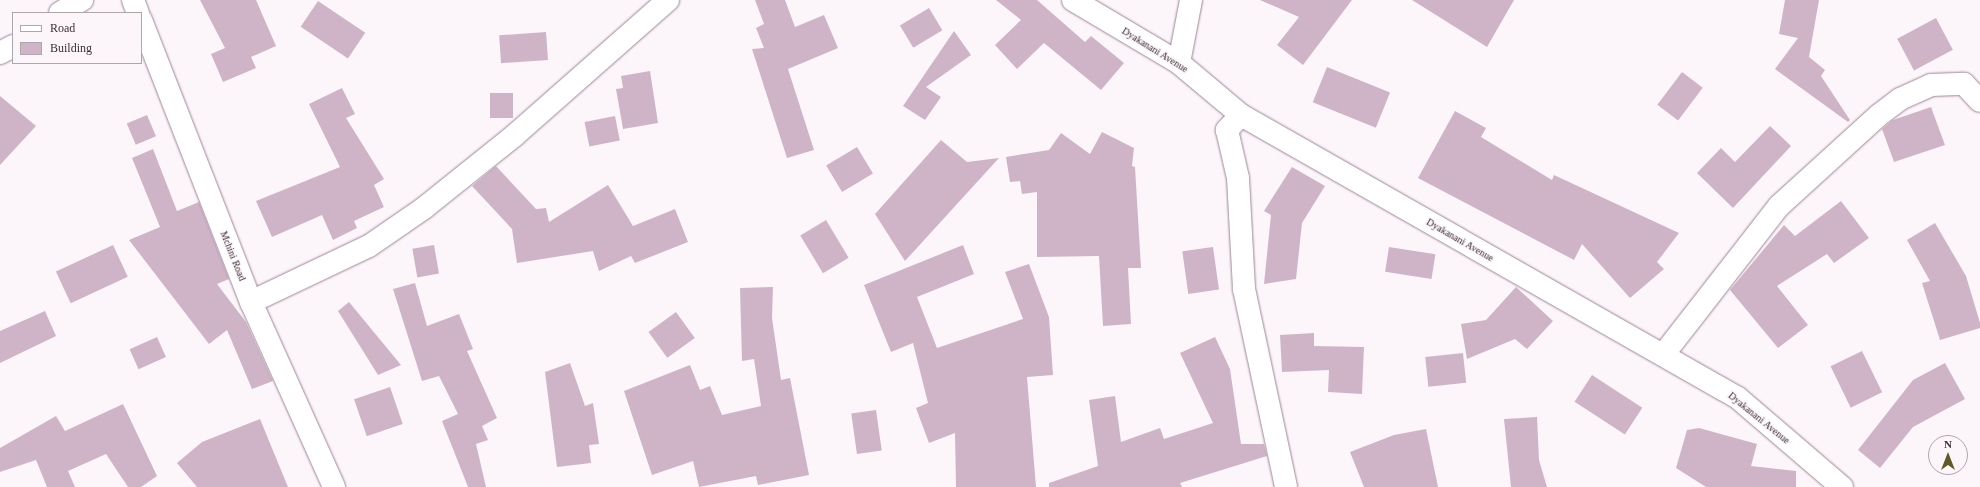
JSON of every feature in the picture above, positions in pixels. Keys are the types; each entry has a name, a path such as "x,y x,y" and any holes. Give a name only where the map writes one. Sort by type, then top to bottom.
{"street":[{"path":"62,12 82,0"},
{"path":"133,0 138,12"},
{"path":"251,302 369,246 424,208 515,135 668,0"},
{"name":"Dyakanani Avenue","path":"1073,0 1179,63 1241,115 1738,398 1842,487"},
{"path":"1179,63 1191,0"},
{"name":"Mchini Road","path":"142,23 251,302 334,487"},
{"path":"0,53 12,47"},
{"path":"1663,355 1779,206 1879,115 1900,99 1931,85 1964,84 1980,101"},
{"path":"1241,115 1227,130 1238,178 1244,289 1286,487"}],"building":[{"path":"200,0 256,0 276,46 251,57 256,68 223,82 211,54 225,48"},
{"path":"755,0 785,0 795,27 824,15 838,48 788,69 814,150 787,158 752,49 764,48 756,28 764,24"},
{"path":"996,0 1037,0 1085,42 1091,36 1124,63 1101,90 1044,43 1017,69 995,45 1021,20"},
{"path":"1260,0 1352,0 1303,65 1277,45 1299,17"},
{"path":"1412,0 1514,0 1487,47"},
{"path":"1785,0 1819,0 1809,57 1825,70 1821,76 1850,120 1848,122 1775,69 1798,38 1779,34"},
{"path":"318,1 365,33 348,59 301,27"},
{"path":"929,8 942,30 913,48 900,26"},
{"path":"1936,18 1953,50 1914,70 1897,39"},
{"path":"954,31 971,55 926,87 941,97 925,120 903,106"},
{"path":"546,32 548,60 501,63 499,35"},
{"path":"1327,67 1390,92 1376,128 1313,102"},
{"path":"650,71 658,123 623,129 616,89 623,88 621,76"},
{"path":"1682,72 1703,88 1678,120 1657,105"},
{"path":"342,88 355,114 346,118 384,179 374,185 384,207 354,221 357,228 333,240 322,215 272,237 256,201 340,167 309,104"},
{"path":"490,93 513,93 513,118 490,118"},
{"path":"0,96 36,126 0,165"},
{"path":"1931,107 1945,145 1894,162 1882,129 1893,120"},
{"path":"1455,111 1486,128 1481,137 1552,180 1554,175 1679,233 1657,262 1664,269 1630,298 1582,244 1574,260 1418,178"},
{"path":"147,115 156,136 136,145 127,124"},
{"path":"615,116 620,141 589,146 585,122"},
{"path":"1770,126 1791,146 1733,208 1697,173 1721,148 1735,162"},
{"path":"1102,132 1134,148 1132,166 1135,167 1141,268 1128,268 1131,324 1103,326 1099,256 1037,257 1037,192 1022,194 1020,181 1010,182 1006,157 1049,150 1061,133 1090,154"},
{"path":"941,140 967,162 999,158 905,261 875,214"},
{"path":"857,147 873,174 842,192 826,166"},
{"path":"153,149 177,211 199,202 229,279 217,284 246,322 273,381 252,389 227,330 209,344 129,240 160,227 132,158"},
{"path":"496,166 536,209 546,208 549,222 608,185 633,226 675,209 688,242 635,263 631,256 599,271 593,251 517,263 512,229 472,186"},
{"path":"1292,167 1325,186 1302,223 1296,279 1264,284 1271,215 1264,211"},
{"path":"1841,201 1869,238 1834,263 1827,254 1777,286 1808,325 1778,348 1730,290 1784,225 1795,236"},
{"path":"826,220 849,258 823,273 800,235"},
{"path":"1935,223 1966,276 1980,323 1980,328 1940,340 1922,283 1930,281 1907,240"},
{"path":"113,245 128,277 71,303 56,272"},
{"path":"434,245 439,274 417,277 412,249"},
{"path":"963,245 974,274 917,297 937,348 1023,319 1005,272 1029,264 1049,317 1053,375 1027,377 1036,487 956,487 955,433 929,443 916,408 928,403 913,343 891,352 864,285"},
{"path":"1213,247 1219,290 1188,294 1182,251"},
{"path":"1389,247 1435,254 1432,279 1385,272"},
{"path":"415,283 427,326 459,314 473,349 467,351 497,418 482,426 488,440 476,444 486,487 468,487 442,421 458,414 439,376 422,381 393,289"},
{"path":"773,287 772,318 781,380 790,378 809,475 758,485 756,476 699,487 693,461 652,475 624,391 690,365 700,390 710,386 722,415 761,406 754,359 742,361 740,288"},
{"path":"1516,287 1553,321 1527,349 1515,339 1467,359 1461,324 1486,320"},
{"path":"349,302 401,365 378,375 338,311"},
{"path":"45,311 56,336 0,363 0,331"},
{"path":"676,312 695,338 667,358 648,332"},
{"path":"1314,333 1314,346 1364,347 1362,394 1328,392 1329,370 1282,372 1280,335"},
{"path":"157,337 166,357 139,369 130,349"},
{"path":"1215,337 1230,369 1241,444 1264,444 1267,456 1180,483 1182,487 1049,487 1049,483 1098,466 1089,400 1115,396 1121,442 1160,428 1164,439 1213,423 1180,353"},
{"path":"1862,351 1882,392 1851,408 1831,366"},
{"path":"1463,353 1466,383 1428,387 1425,357"},
{"path":"570,363 585,406 593,403 599,444 589,445 591,463 557,467 545,372"},
{"path":"1945,363 1965,399 1913,427 1880,468 1858,450 1913,380"},
{"path":"1592,375 1642,408 1625,435 1575,402"},
{"path":"390,387 403,424 367,436 354,399"},
{"path":"123,404 157,476 141,487 128,487 106,454 68,471 75,487 47,487 36,460 0,472 0,448 56,416 65,431"},
{"path":"876,410 882,451 857,454 851,413"},
{"path":"1537,417 1539,460 1547,487 1511,487 1504,419"},
{"path":"260,419 288,487 197,487 177,463 202,442"},
{"path":"1699,428 1757,444 1751,466 1796,471 1796,487 1706,487 1676,468 1687,430"},
{"path":"1426,429 1438,487 1364,487 1350,452 1394,435"}]}
